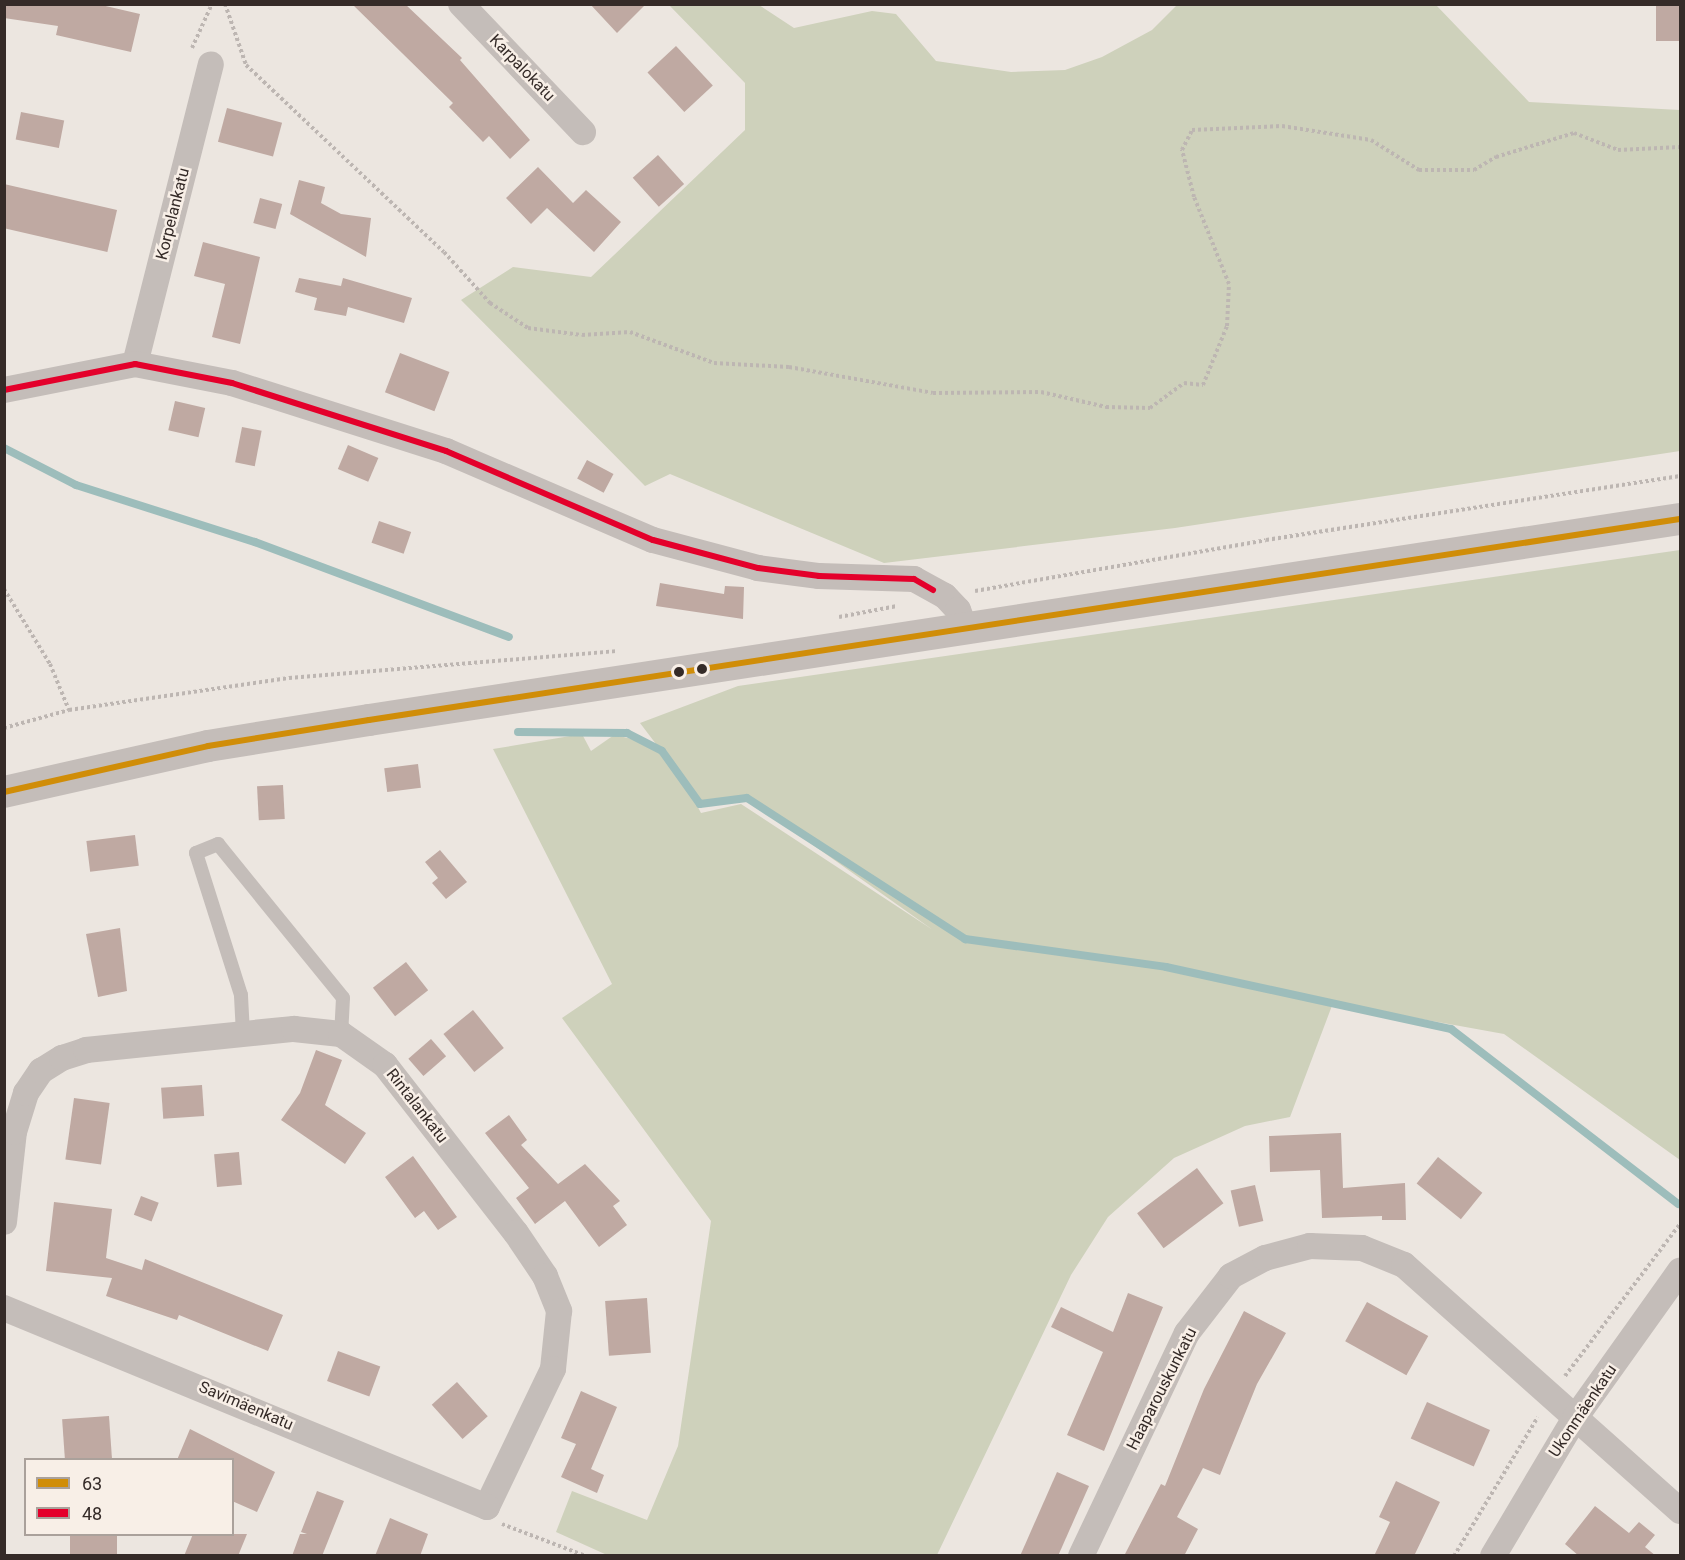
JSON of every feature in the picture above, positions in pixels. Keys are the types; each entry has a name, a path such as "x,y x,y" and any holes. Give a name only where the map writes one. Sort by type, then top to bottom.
{"street":[{"name":"Karpalokatu","path":"461,4 583,132"},
{"name":"Korpelankatu","path":"135,364 200,61"},
{"path":"4,390 135,364 232,383 345,415 446,451 653,540 758,568 914,579 945,596 958,610 964,628"},
{"path":"4,792 220,744 1680,519"},
{"path":"4,1222 14,1132 26,1093 41,1071 86,1050 294,1029 341,1034"},
{"name":"Rintalankatu","path":"341,1034 392,1075 516,1233 545,1276 559,1311 553,1369 493,1515"},
{"name":"Haaparouskunkatu","path":"1081,1556 1187,1333 1231,1276 1265,1258 1321,1246 1362,1248 1404,1265 1680,1511"},
{"name":"Ukonmäenkatu","path":"1493,1556 1575,1418 1680,1271"},
{"name":"Savimäenkatu","path":"4,1308 493,1515"}],"lane":[{"path":"243,1034 241,995 196,853 218,844 343,998 341,1034"}],"path":[{"path":"200,61 198,26 212,4"},
{"path":"225,4 246,65 444,252 490,303 528,328 582,335 630,332 714,363 789,367 933,393 1041,392 1106,407 1150,408 1184,383 1203,385 1227,327 1229,284 1194,197 1182,150 1192,129 1282,126 1371,140 1419,170 1474,170 1496,158 1574,133 1618,150 1680,147"},
{"path":"830,619 945,596 1266,540 1680,476"},
{"path":"4,589 50,664 69,710"},
{"path":"4,728 69,710 289,678 627,651"},
{"path":"493,1515 586,1556"}],"green space":[{"path":"669,5 759,5 794,28 872,11 896,14 936,61 1011,72 1065,70 1102,57 1152,30 1177,5 1436,5 1529,102 1680,110 1680,451 1175,528 884,563 670,474 645,486 461,300 513,267 591,277 745,130 745,83"},
{"path":"1680,550 1680,1160 1504,1034 1333,1003 1290,1117 1245,1126 1174,1158 1108,1217 1071,1275 937,1555 607,1555 556,1532 572,1491 647,1520 678,1446 711,1221 562,1018 612,984 493,749 582,734 591,751 614,735 656,744 640,723 738,686","holes":["685,783 700,804 747,798 933,930 741,804 701,813"]}],"building":[{"path":"4,4 97,4 140,14 131,52 56,35 58,26 4,18"},
{"path":"352,4 405,4 462,58 460,60 530,140 510,159 489,136 483,142 449,107 453,103"},
{"path":"590,4 646,4 617,33"},
{"path":"1656,4 1680,4 1680,41 1656,41"},
{"path":"676,46 713,85 684,112 647,73"},
{"path":"227,108 282,123 273,157 218,142"},
{"path":"21,112 64,120 59,148 16,139"},
{"path":"658,155 684,184 659,207 633,178"},
{"path":"538,167 573,203 586,190 621,222 594,252 547,208 531,224 506,198"},
{"path":"299,180 325,187 321,203 341,214 371,218 366,257 290,214"},
{"path":"4,184 117,210 107,252 4,228"},
{"path":"260,198 282,204 275,229 253,223"},
{"path":"203,242 260,257 240,344 212,337 225,284 194,276"},
{"path":"299,278 341,286 343,278 412,298 404,323 348,307 346,316 314,310 317,298 295,292"},
{"path":"400,353 449,372 434,411 385,392"},
{"path":"175,401 205,408 198,437 168,430"},
{"path":"242,427 262,431 255,466 235,462"},
{"path":"348,445 378,458 368,482 338,469"},
{"path":"587,460 613,474 604,493 577,479"},
{"path":"379,521 411,532 404,554 372,543"},
{"path":"660,583 724,594 725,586 744,587 743,619 656,606"},
{"path":"418,764 421,788 387,792 384,768"},
{"path":"283,785 285,819 259,820 257,786"},
{"path":"135,835 139,866 90,872 86,841"},
{"path":"440,850 467,882 446,899 432,883 438,878 425,862"},
{"path":"120,928 127,991 98,997 86,934"},
{"path":"406,962 428,990 395,1016 373,988"},
{"path":"473,1010 504,1048 474,1072 443,1034"},
{"path":"431,1039 446,1056 423,1076 408,1059"},
{"path":"316,1050 342,1060 325,1105 366,1133 345,1164 281,1120 300,1093"},
{"path":"202,1085 204,1116 163,1119 161,1088"},
{"path":"74,1098 110,1103 101,1164 65,1159"},
{"path":"509,1115 527,1140 521,1145 558,1184 585,1164 620,1201 613,1206 627,1225 599,1247 565,1201 535,1224 516,1198 529,1188 485,1133"},
{"path":"1341,1133 1343,1188 1405,1183 1406,1220 1382,1220 1382,1216 1322,1218 1320,1170 1270,1172 1269,1136"},
{"path":"239,1152 242,1185 217,1187 214,1154"},
{"path":"413,1156 457,1217 438,1230 424,1211 415,1218 385,1177"},
{"path":"1438,1157 1482,1193 1461,1219 1417,1183"},
{"path":"1197,1168 1223,1203 1164,1248 1137,1213"},
{"path":"1255,1185 1263,1221 1239,1227 1231,1191"},
{"path":"141,1196 159,1203 152,1221 134,1215"},
{"path":"54,1202 112,1209 106,1258 142,1270 145,1259 283,1315 268,1351 179,1315 177,1320 106,1296 112,1278 46,1271"},
{"path":"1128,1293 1163,1307 1104,1451 1067,1435 1103,1352 1051,1327 1061,1307 1113,1332"},
{"path":"647,1298 651,1353 609,1356 605,1301"},
{"path":"1367,1302 1428,1336 1406,1375 1345,1341"},
{"path":"1244,1311 1286,1333 1257,1384 1220,1475 1203,1468 1177,1517 1198,1529 1184,1556 1124,1556 1161,1484 1165,1486 1204,1389"},
{"path":"338,1351 380,1366 369,1396 327,1381"},
{"path":"457,1382 488,1416 463,1439 432,1405"},
{"path":"581,1391 617,1407 591,1469 604,1475 597,1493 561,1477 576,1444 561,1438"},
{"path":"1427,1402 1490,1430 1474,1467 1411,1439"},
{"path":"109,1416 112,1458 65,1458 62,1419"},
{"path":"190,1429 275,1472 257,1512 234,1502 234,1458 178,1458"},
{"path":"1057,1472 1089,1486 1058,1556 1020,1556"},
{"path":"1396,1481 1440,1502 1414,1556 1374,1556 1390,1522 1379,1517"},
{"path":"317,1491 344,1501 322,1556 292,1556 300,1534 307,1534 301,1532"},
{"path":"1595,1506 1629,1533 1639,1522 1655,1535 1645,1547 1656,1556 1579,1556 1565,1544"},
{"path":"390,1518 428,1534 420,1556 375,1556"},
{"path":"247,1534 238,1556 184,1556 192,1536"},
{"path":"70,1536 117,1536 117,1556 70,1556"}],"waterway":[{"path":"4,448 76,485 255,542 509,637"},
{"path":"518,732 627,733 662,751 700,804 747,798 965,939 1166,967 1451,1029 1678,1204"}],"transit line":[{"name":"48","path":"4,390 135,364 232,383 446,451 653,540 758,568 819,576 914,579 933,590"},
{"name":"63","path":"4,792 208,746 1680,519"}]}
